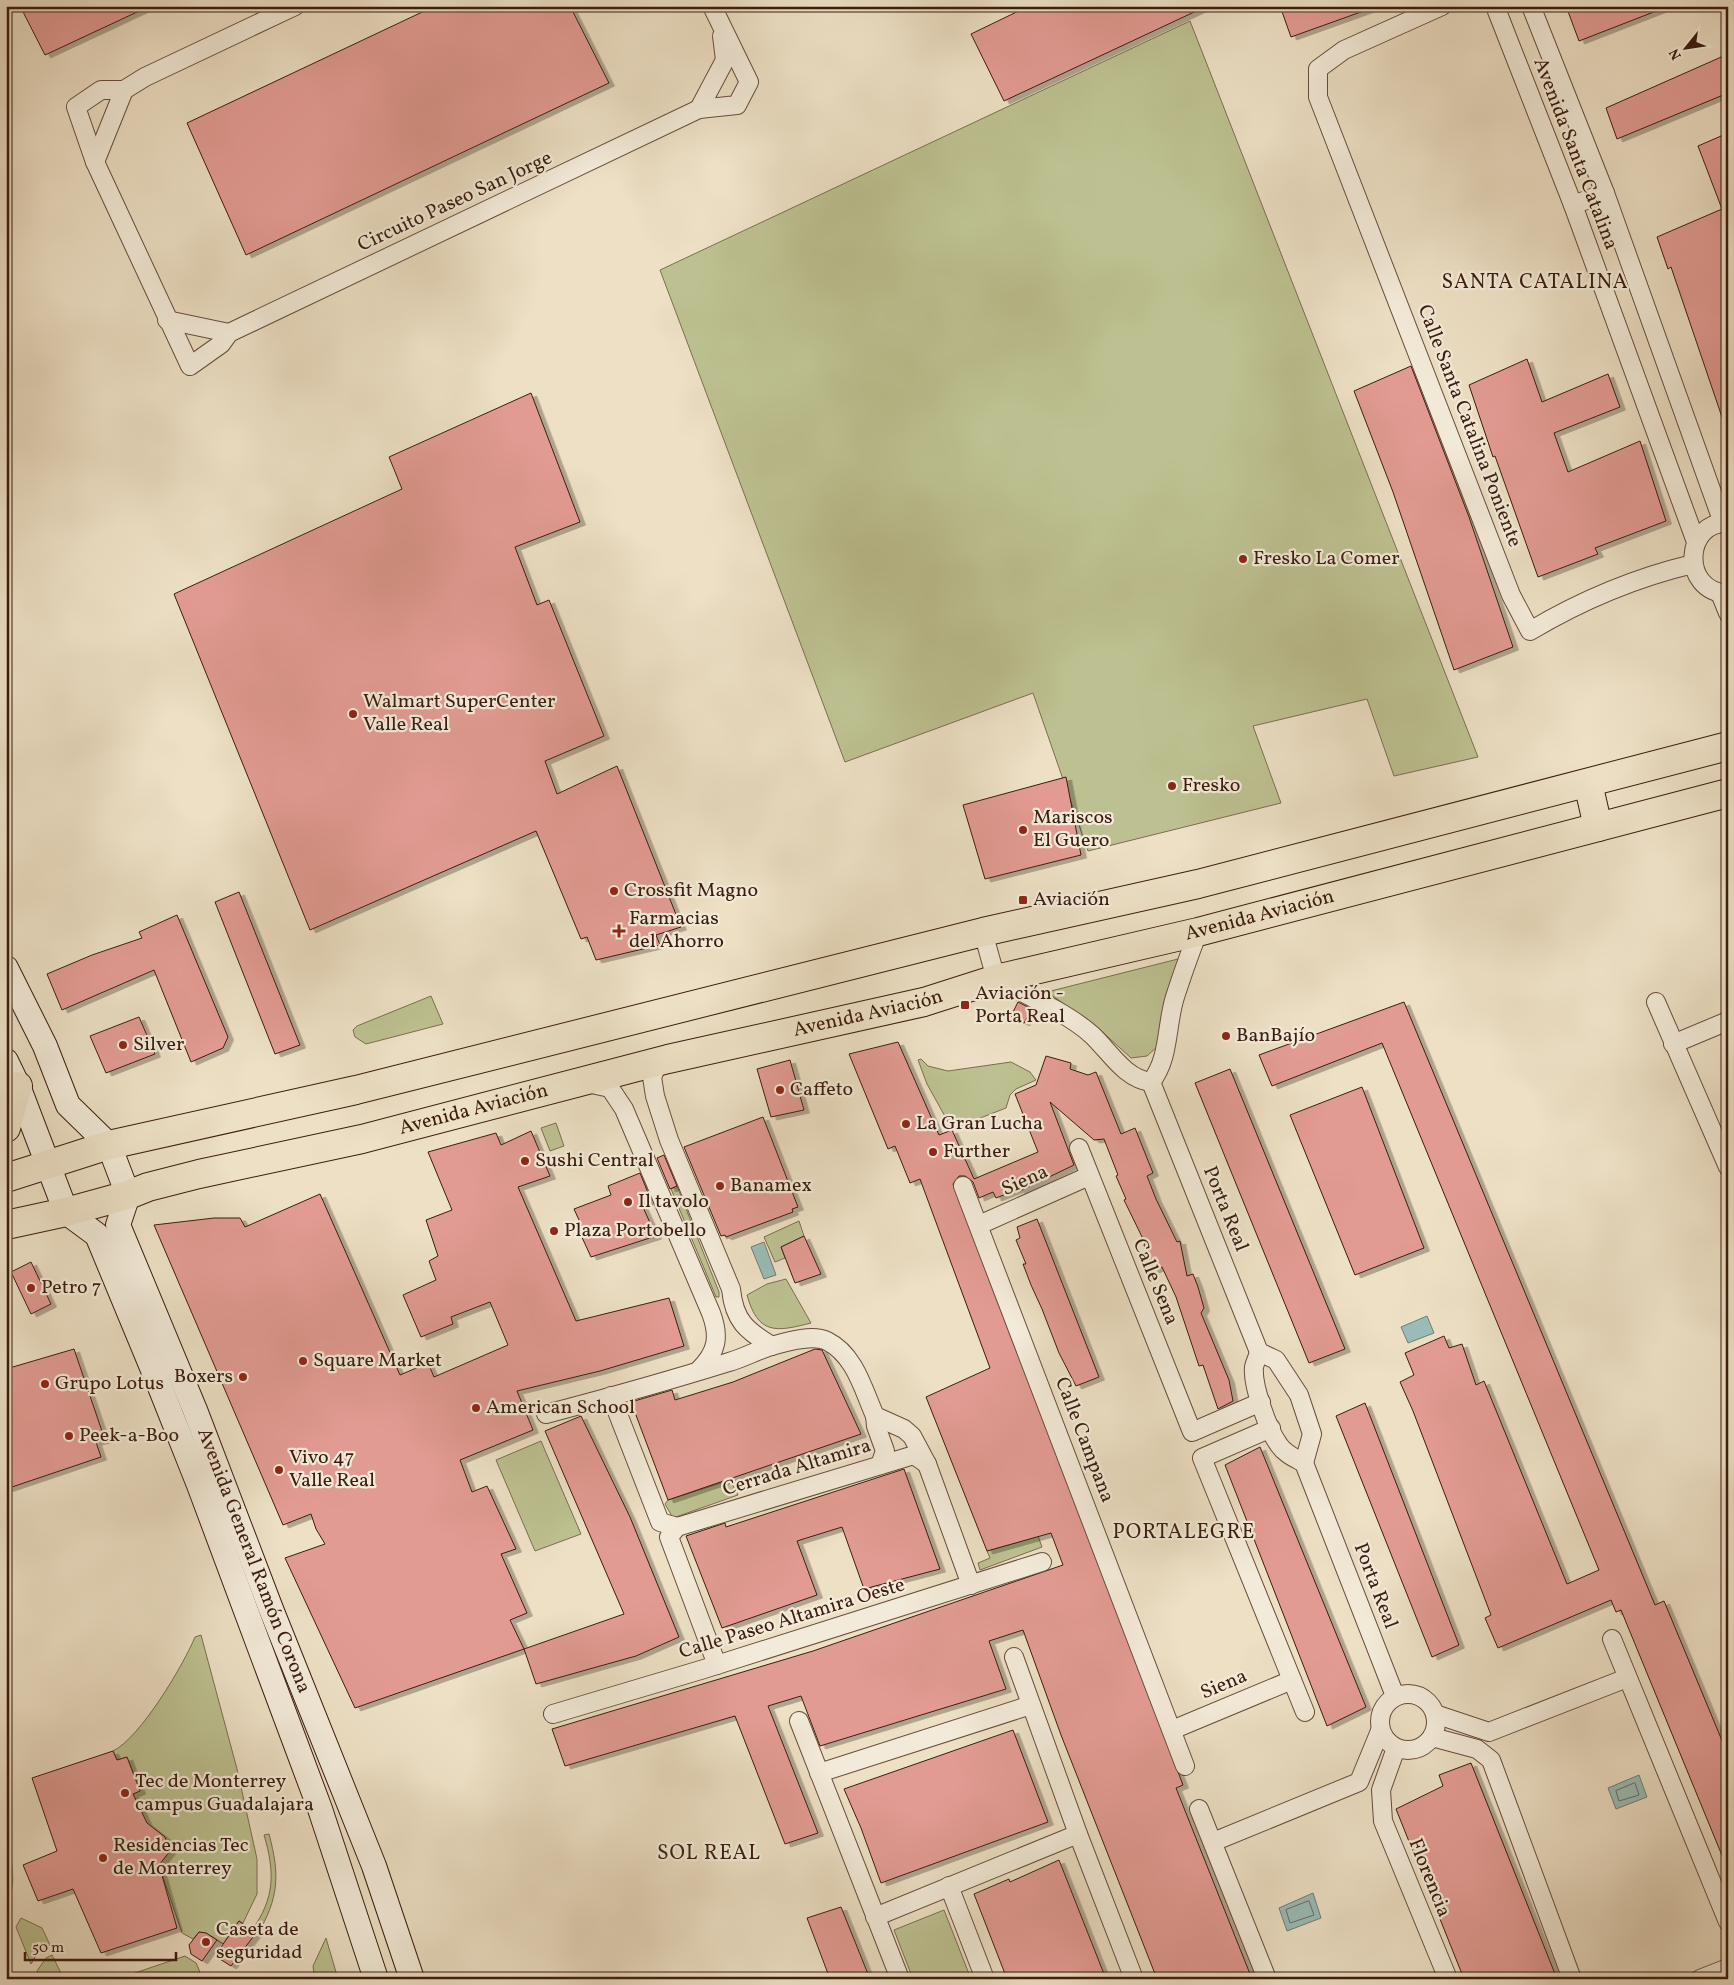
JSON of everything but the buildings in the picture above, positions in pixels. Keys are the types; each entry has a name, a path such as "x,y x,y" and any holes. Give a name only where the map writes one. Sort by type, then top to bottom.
{"main road":[{"path":"6,1178 109,1145 356,1090 983,932 1198,884 1728,746"},
{"path":"1588,783 1598,826"},
{"name":"Avenida Aviación","path":"6,1224 66,1212 128,1195 148,1186 353,1141 580,1081 924,1002 996,979 1198,932 1728,793"},
{"path":"6,968 46,1046 68,1105 109,1145 128,1195"},
{"path":"6,1061 18,1086 66,1212"},
{"path":"6,1128 18,1086"},
{"name":"Avenida General Ramón Corona","path":"128,1195 118,1226 195,1410 271,1609 374,1866 412,1979"},
{"name":"Avenida General Ramón Corona","path":"66,1212 97,1235 158,1382 208,1508 320,1809 376,1979"}],"street":[{"name":"Circuito Paseo San Jorge","path":"294,6 145,77 124,90 101,90 76,107 95,162 190,366 220,344 229,333 700,109 737,104 750,82 712,6"},
{"name":"Calle Santa Catalina Poniente","path":"1442,6 1344,50 1318,69 1318,97 1511,595 1530,631 1592,597 1625,583 1693,564"},
{"name":"Avenida Santa Catalina","path":"1495,6 1573,205 1696,542"},
{"name":"Avenida Santa Catalina","path":"1531,6 1605,193 1725,523"},
{"name":"Circuito Paseo San Jorge","path":"700,109 725,60 721,25"},
{"path":"95,162 124,90"},
{"path":"1573,205 1605,193"},
{"path":"167,320 229,333"},
{"path":"1725,523 1707,529 1696,542 1693,564 1702,583 1724,594 1728,613"},
{"path":"983,932 996,979 1038,1000 1092,1034 1117,1062 1139,1080 1150,1082 1158,1073 1174,999 1198,932"},
{"path":"1656,1002 1728,1167"},
{"path":"1673,1044 1728,1021"},
{"path":"659,1062 652,1077 655,1096 668,1140 727,1280 739,1318 748,1332 772,1346"},
{"path":"580,1081 610,1088 624,1108 716,1328 712,1357 699,1370"},
{"name":"Porta Real","path":"1150,1082 1260,1352"},
{"path":"643,1151 668,1140"},
{"name":"Calle Sena","path":"1079,1148 1192,1432 1261,1402"},
{"name":"Siena","path":"979,1225 1089,1176"},
{"name":"Calle Campana","path":"963,1186 1185,1766"},
{"path":"546,1414 748,1356 772,1346 812,1339 825,1340 839,1348 852,1364 875,1416 876,1426 885,1451 880,1466"},
{"path":"1260,1352 1276,1360 1300,1395 1312,1434 1304,1463 1289,1456 1279,1445 1271,1428 1261,1402 1254,1367 1260,1352"},
{"path":"611,1396 660,1522 677,1527 668,1537 711,1667"},
{"path":"875,1416 904,1429 912,1436 927,1464 976,1584"},
{"path":"1271,1428 1202,1458 1305,1712"},
{"name":"Cerrada Altamira","path":"677,1527 914,1455 927,1464"},
{"name":"Porta Real","path":"1304,1463 1395,1696"},
{"name":"Calle Paseo Altamira Oeste","path":"553,1714 711,1667 1042,1562"},
{"path":"1612,1640 1626,1678 1728,1922"},
{"path":"1014,1657 1078,1834 1134,1979"},
{"path":"1435,1714 1489,1732 1626,1678"},
{"name":"Siena","path":"1172,1730 1292,1680"},
{"path":"1213,1842 1359,1782 1380,1731 1380,1717 1385,1705 1395,1696 1412,1694 1426,1700 1435,1714 1436,1726 1432,1737 1422,1746 1410,1751 1396,1748 1386,1741 1380,1731"},
{"path":"819,1773 1031,1705"},
{"path":"799,1721 900,1979"},
{"path":"1432,1737 1477,1749 1491,1760 1572,1979"},
{"name":"Florencia","path":"1396,1748 1381,1790 1383,1821 1448,1979"},
{"path":"1199,1809 1267,1979"},
{"path":"875,1917 1078,1834"},
{"path":"949,1886 985,1979"},
{"path":"1700,1979 1728,1968"}],"green space":[{"path":"1190,21 1478,757 1394,776 1367,699 1253,726 1281,803 1088,851 1033,693 845,762 660,270"},
{"path":"1178,959 1158,1046 1147,1056 1131,1058 1097,1027 1047,992"},
{"path":"431,996 443,1024 366,1044 355,1037 353,1030 357,1026"},
{"path":"921,1059 928,1066 948,1071 1011,1062 1030,1072 1036,1080 1016,1089 1010,1095 1006,1108 952,1129 927,1084 918,1060"},
{"path":"556,1123 564,1146 550,1151 541,1128"},
{"path":"677,1186 719,1292 719,1297 716,1297 671,1189"},
{"path":"799,1221 804,1236 781,1247 785,1258 775,1262 764,1237"},
{"path":"786,1279 811,1323 778,1329 763,1324 757,1318 751,1308 747,1295 767,1284"},
{"path":"541,1441 581,1534 535,1551 496,1460"},
{"path":"730,1480 738,1495 673,1518 665,1504 668,1500"},
{"path":"1038,1536 1042,1547 980,1570 978,1563 990,1558 987,1551"},
{"path":"201,1635 237,1769 257,1859 257,1894 243,1923 239,1921 223,1944 206,1933 199,1932 193,1939 182,1933 159,1865 170,1851 165,1838 156,1830 150,1833 133,1794 140,1790 127,1757 117,1760 113,1751 124,1744 148,1717 181,1665 195,1637"},
{"path":"269,1834 275,1862 275,1886 270,1909 257,1935 252,1930 265,1907 271,1884 270,1861 264,1835"},
{"path":"6,1845 12,1867 12,1890 6,1888"},
{"path":"944,1910 971,1979 913,1979 894,1930"},
{"path":"21,1918 42,1928 50,1945 37,1954 31,1964 16,1927"},
{"path":"326,1938 338,1979 322,1979 314,1974 313,1966"},
{"path":"52,1955 66,1979 39,1979 37,1971 46,1958"},
{"path":"185,1956 196,1963 200,1972 195,1978 117,1979"}],"water":[{"path":"764,1242 776,1275 764,1279 751,1247"},
{"path":"1427,1316 1434,1333 1408,1343 1401,1327"},
{"path":"1639,1775 1647,1797 1616,1809 1608,1788"},
{"path":"1313,1893 1321,1918 1287,1931 1279,1908"}],"place":[{"name":"Fresko La Comer","path":"1243,559"},
{"name":"Walmart SuperCenter Valle Real","path":"353,714"},
{"name":"Fresko","path":"1172,786"},
{"name":"Mariscos El Guero","path":"1023,830"},
{"name":"Crossfit Magno","path":"614,891"},
{"name":"Aviación","path":"1023,900"},
{"name":"Farmacias del Ahorro","path":"619,931"},
{"name":"Aviación - Porta Real","path":"965,1005"},
{"name":"BanBajío","path":"1226,1036"},
{"name":"Silver","path":"123,1045"},
{"name":"Caffeto","path":"780,1090"},
{"name":"La Gran Lucha","path":"906,1124"},
{"name":"Further","path":"933,1152"},
{"name":"Sushi Central","path":"525,1161"},
{"name":"Banamex","path":"720,1186"},
{"name":"Il tavolo","path":"628,1202"},
{"name":"Plaza Portobello","path":"554,1231"},
{"name":"Petro 7","path":"31,1288"},
{"name":"Square Market","path":"303,1361"},
{"name":"Boxers","path":"243,1377"},
{"name":"Grupo Lotus","path":"45,1384"},
{"name":"American School","path":"476,1408"},
{"name":"Peek-a-Boo","path":"69,1436"},
{"name":"Vivo 47 Valle Real","path":"279,1470"},
{"name":"Tec de Monterrey campus Guadalajara","path":"125,1793"},
{"name":"Residencias Tec de Monterrey","path":"103,1858"},
{"name":"Caseta de seguridad","path":"206,1942"}],"district":[{"name":"SANTA CATALINA","path":"1535,282"},
{"name":"PORTALEGRE","path":"1184,1532"},
{"name":"SOL REAL","path":"709,1853"}]}
